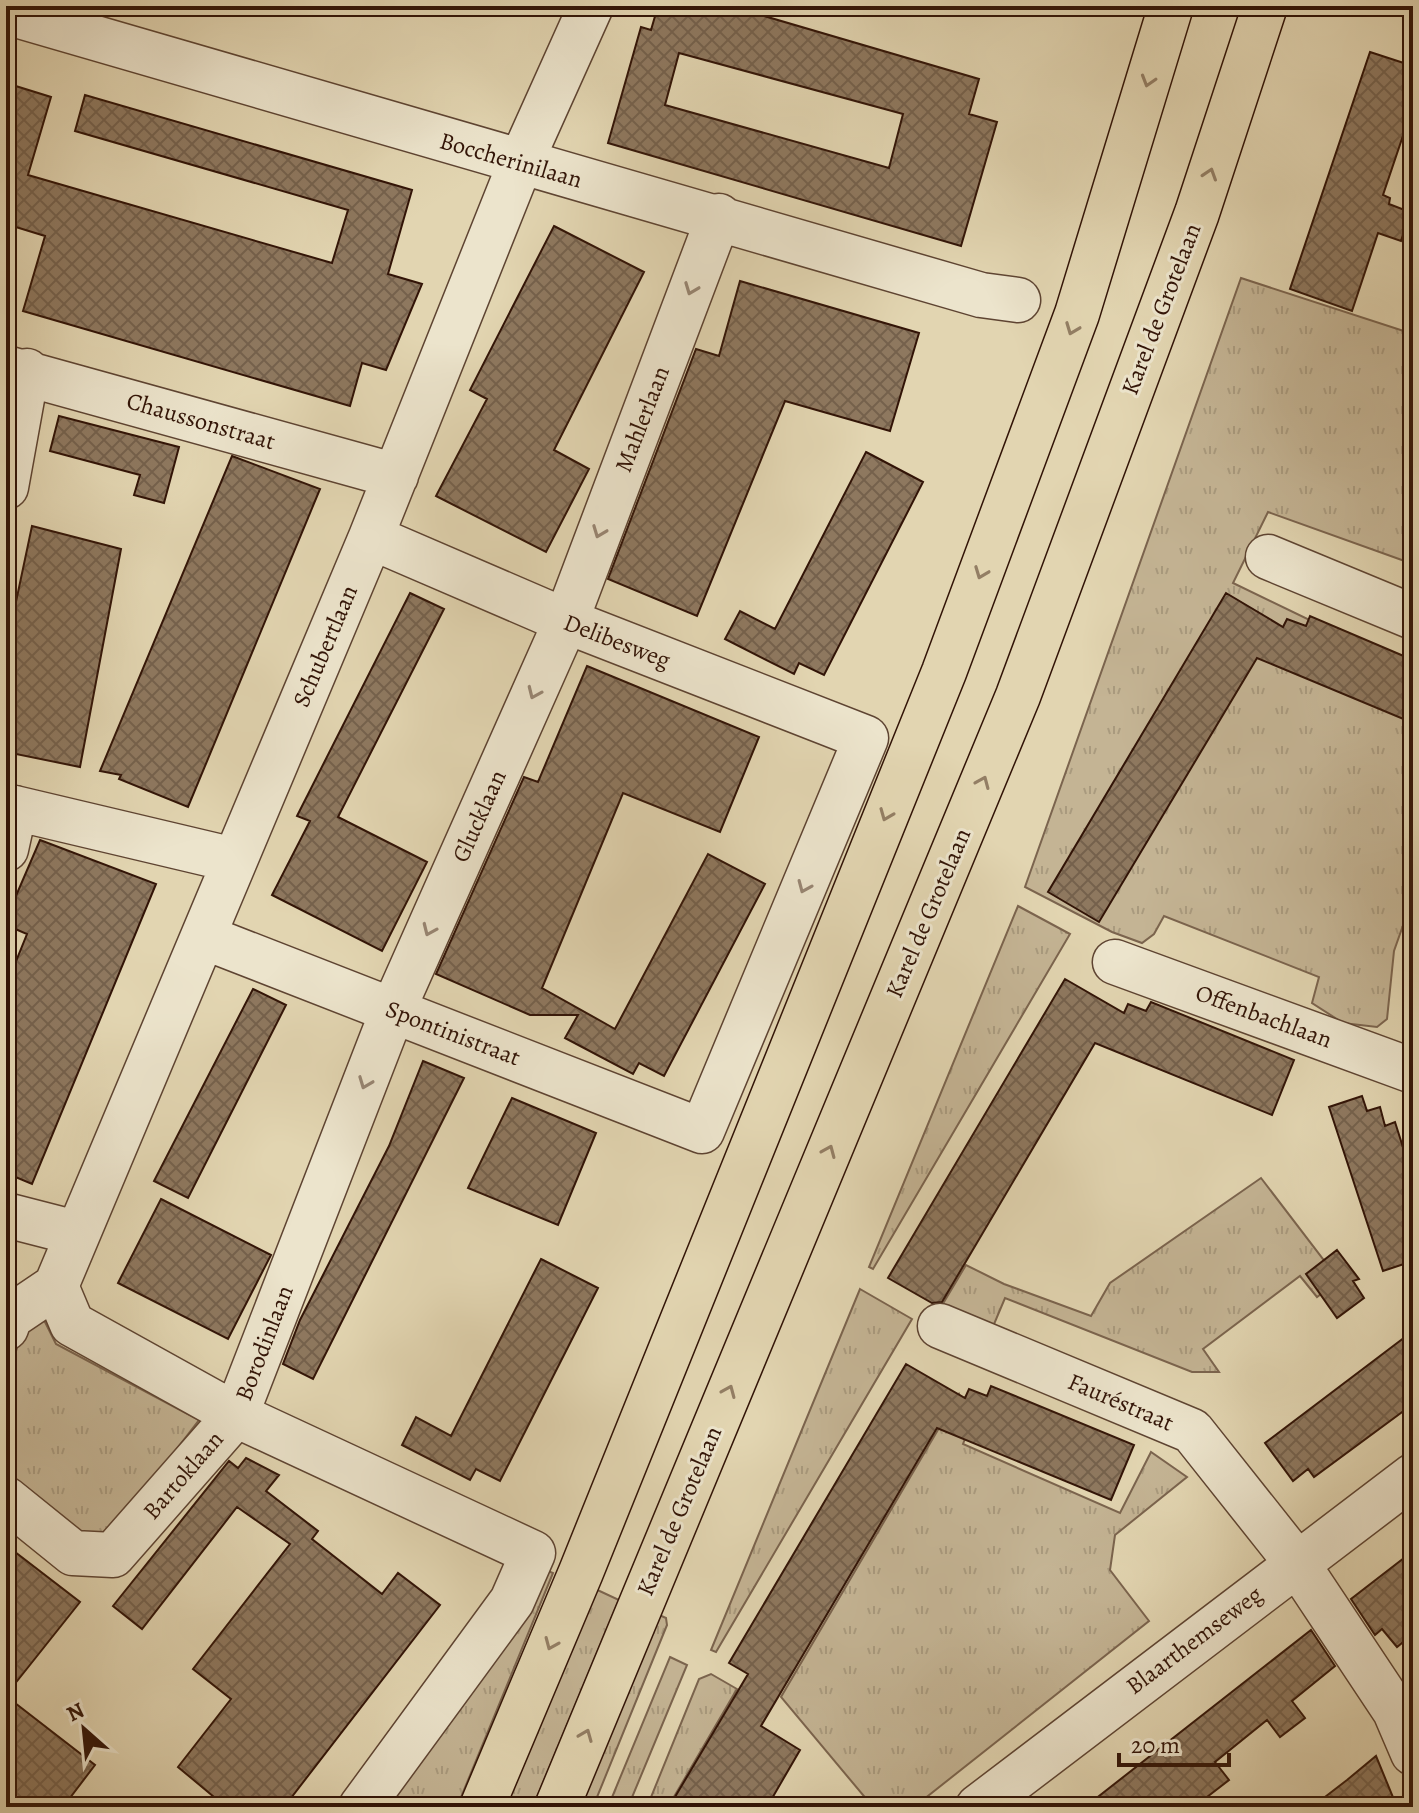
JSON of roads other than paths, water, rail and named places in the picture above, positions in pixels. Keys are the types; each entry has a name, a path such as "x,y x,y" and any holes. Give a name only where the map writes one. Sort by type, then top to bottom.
{"main road":[{"path":"482,1807 581,1572 944,672 1077,314 1171,6"},
{"name":"Karel de Grotelaan","path":"557,1807 1018,696 1197,213 1265,6"}],"street":[{"name":"Schubertlaan","path":"56,1286 371,537 520,164 591,6"},
{"name":"Boccherinilaan","path":"6,12 520,164 719,216 981,295 1018,300"},
{"name":"Mahlerlaan","path":"566,621 719,216"},
{"name":"Chaussonstraat","path":"17,369 396,476"},
{"path":"6,487 17,369"},
{"name":"Delibesweg","path":"371,537 566,621 866,738 702,1131"},
{"path":"1268,557 1413,617"},
{"name":"Glucklaan","path":"393,1010 566,621"},
{"path":"9,821 234,860"},
{"name":"Spontinistraat","path":"204,937 702,1131"},
{"name":"Offenbachlaan","path":"1115,962 1413,1071"},
{"name":"Borodinlaan","path":"361,1807 512,1601 533,1553 236,1415 393,1010"},
{"path":"6,1215 76,1233"},
{"path":"6,1328 10,1317 56,1286"},
{"name":"Bartoklaan","path":"6,1499 73,1553 113,1555 236,1415 72,1324 56,1286"},
{"name":"Fauréstraat","path":"940,1326 1192,1431 1296,1562 1395,1711 1413,1753"},
{"name":"Blaarthemseweg","path":"978,1807 1296,1562 1413,1476"}]}
